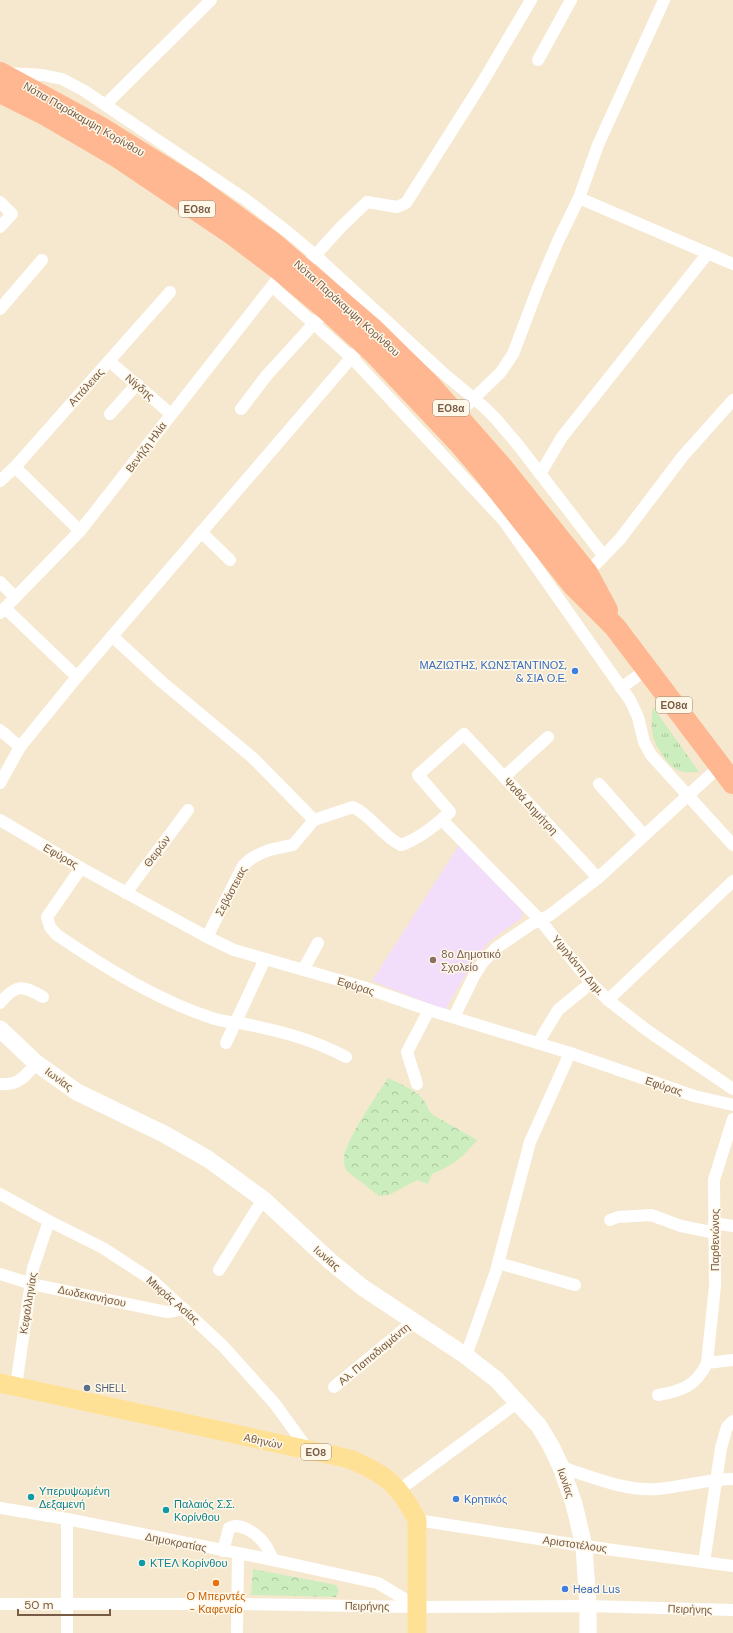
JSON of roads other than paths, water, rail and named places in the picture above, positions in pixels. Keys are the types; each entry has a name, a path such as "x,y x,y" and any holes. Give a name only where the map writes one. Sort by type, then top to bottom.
{"highway":[{"name":"Νότια Παράκαμψη Κορίνθου","path":"0,79 159,152 242,220 309,262 401,380 487,476 510,517 573,585 615,627 733,783"},
{"name":"Νότια Παράκαμψη Κορίνθου","path":"0,79 46,115 118,157 231,233 277,279 320,317 368,337 429,384 501,466 587,573 615,627"}],"main road":[{"name":"Αθηνών","path":"8,1385 350,1459 374,1470 385,1476 399,1490 410,1505 417,1520 417,1607"},
{"name":"ΕΟ8","path":"417,1607 417,1633"}],"street":[{"path":"106,104 210,0"},
{"path":"309,262 359,208 367,202 397,207 406,204 482,83 531,0"},
{"path":"538,60 571,0"},
{"path":"470,403 501,372 513,354 538,288 558,241 579,198 598,144 664,0"},
{"path":"0,79 43,74 62,79 84,90 106,104 159,152"},
{"path":"579,198 733,264"},
{"path":"0,202 12,214 0,227"},
{"path":"540,474 562,438 708,253"},
{"path":"0,309 42,260"},
{"name":"Βενήζη Ηλία","path":"2,611 80,531 277,279"},
{"name":"Αττάλειας","path":"0,481 15,467 170,292"},
{"path":"241,409 267,375 320,317"},
{"path":"368,337 442,372 470,403 496,419 603,555"},
{"path":"368,337 430,437 510,517 630,700 638,717 644,742 651,755 733,845"},
{"path":"0,783 20,747 77,677 368,337"},
{"name":"Νίγδης","path":"109,361 171,414"},
{"path":"110,414 137,384"},
{"path":"587,573 620,539 683,456 733,400"},
{"path":"15,467 80,531"},
{"path":"201,532 230,560"},
{"path":"0,582 16,597"},
{"path":"2,611 77,677"},
{"path":"112,636 162,682 253,758 314,820"},
{"path":"621,688 647,669"},
{"path":"0,730 20,747"},
{"name":"Ψαθά Δημήτρη","path":"442,820 450,812 418,775 464,734 598,878"},
{"path":"504,777 548,737"},
{"path":"454,1016 474,976 483,962 496,948 530,924 562,907 598,878 720,766"},
{"path":"599,784 644,836"},
{"name":"Σεβάστειας","path":"207,937 243,866 249,859 278,848 292,845 314,820 353,806 363,812 393,841 401,845 409,842 442,820"},
{"name":"Θειρών","path":"126,893 188,810"},
{"name":"Υψηλάντη Δημ.","path":"442,820 540,920 591,983 608,1000 648,1031 733,1089"},
{"name":"Εφύρας","path":"2,825 207,937 234,950 363,987 429,1010 454,1016 570,1052 694,1096 733,1105"},
{"path":"81,868 47,917 50,927 57,935 117,974 167,1000 214,1019 235,1022 305,1038 328,1047 346,1057"},
{"path":"608,1000 733,881"},
{"path":"303,970 318,943"},
{"path":"226,1043 265,959"},
{"path":"538,1043 558,1010 591,983"},
{"path":"0,1003 11,991 21,988 29,989 43,996"},
{"path":"417,1084 407,1052 429,1010"},
{"name":"Ιωνίας","path":"0,1029 36,1063 77,1092 164,1134 208,1159 263,1199 330,1261 362,1288 466,1356 497,1380 518,1402 542,1432 551,1446 561,1467 574,1504 584,1546 588,1606 588,1633"},
{"path":"466,1356 498,1263 530,1142 570,1052"},
{"path":"0,1084 8,1085 16,1083 24,1078 36,1063"},
{"name":"Παρθενώνος","path":"707,1363 715,1286 714,1180 733,1119"},
{"name":"Μικράς Ασίας","path":"0,1194 103,1248 152,1280 223,1346 270,1398 309,1451"},
{"path":"219,1270 263,1199"},
{"path":"610,1220 618,1217 651,1215 681,1226 714,1228 733,1226"},
{"name":"Κεφαλληνίας","path":"8,1385 32,1284 33,1268 49,1221"},
{"path":"498,1263 575,1286"},
{"name":"Δωδεκανήσου","path":"0,1274 32,1284 167,1312 184,1309"},
{"name":"Αλ. Παπαδιαμάντη","path":"334,1387 414,1321"},
{"path":"658,1395 676,1392 694,1383 702,1373 707,1363 733,1360"},
{"path":"399,1490 518,1402"},
{"path":"704,1562 720,1448 727,1427 733,1421"},
{"path":"561,1467 603,1481 638,1489 657,1489 716,1479 733,1480"},
{"name":"Δημοκρατίας","path":"0,1508 67,1519 273,1560 378,1583 417,1607"},
{"path":"67,1519 67,1633"},
{"name":"Αριστοτέλους","path":"417,1520 584,1546 733,1566"},
{"path":"223,1551 229,1528 233,1526 242,1527 255,1534 266,1546 273,1560"},
{"path":"238,1554 238,1633"},
{"name":"Πειρήνης","path":"0,1604 238,1604 417,1607 588,1606 733,1610"}],"place":[{"name":"ΜΑΖΙΩΤΗΣ, ΚΩΝΣΤΑΝΤΙΝΟΣ, & ΣΙΑ Ο.Ε.","path":"575,671"},
{"name":"8ο Δημοτικό Σχολείο","path":"433,960"},
{"name":"SHELL","path":"87,1388"},
{"name":"Υπερυψωμένη Δεξαμενή","path":"31,1497"},
{"name":"Κρητικός","path":"456,1499"},
{"name":"Παλαιός Σ.Σ. Κορίνθου","path":"166,1510"},
{"name":"ΚΤΕΛ Κορίνθου","path":"142,1563"},
{"name":"Ο Μπερντές - Καφενείο","path":"216,1583"},
{"name":"Head Lus","path":"565,1589"}]}
